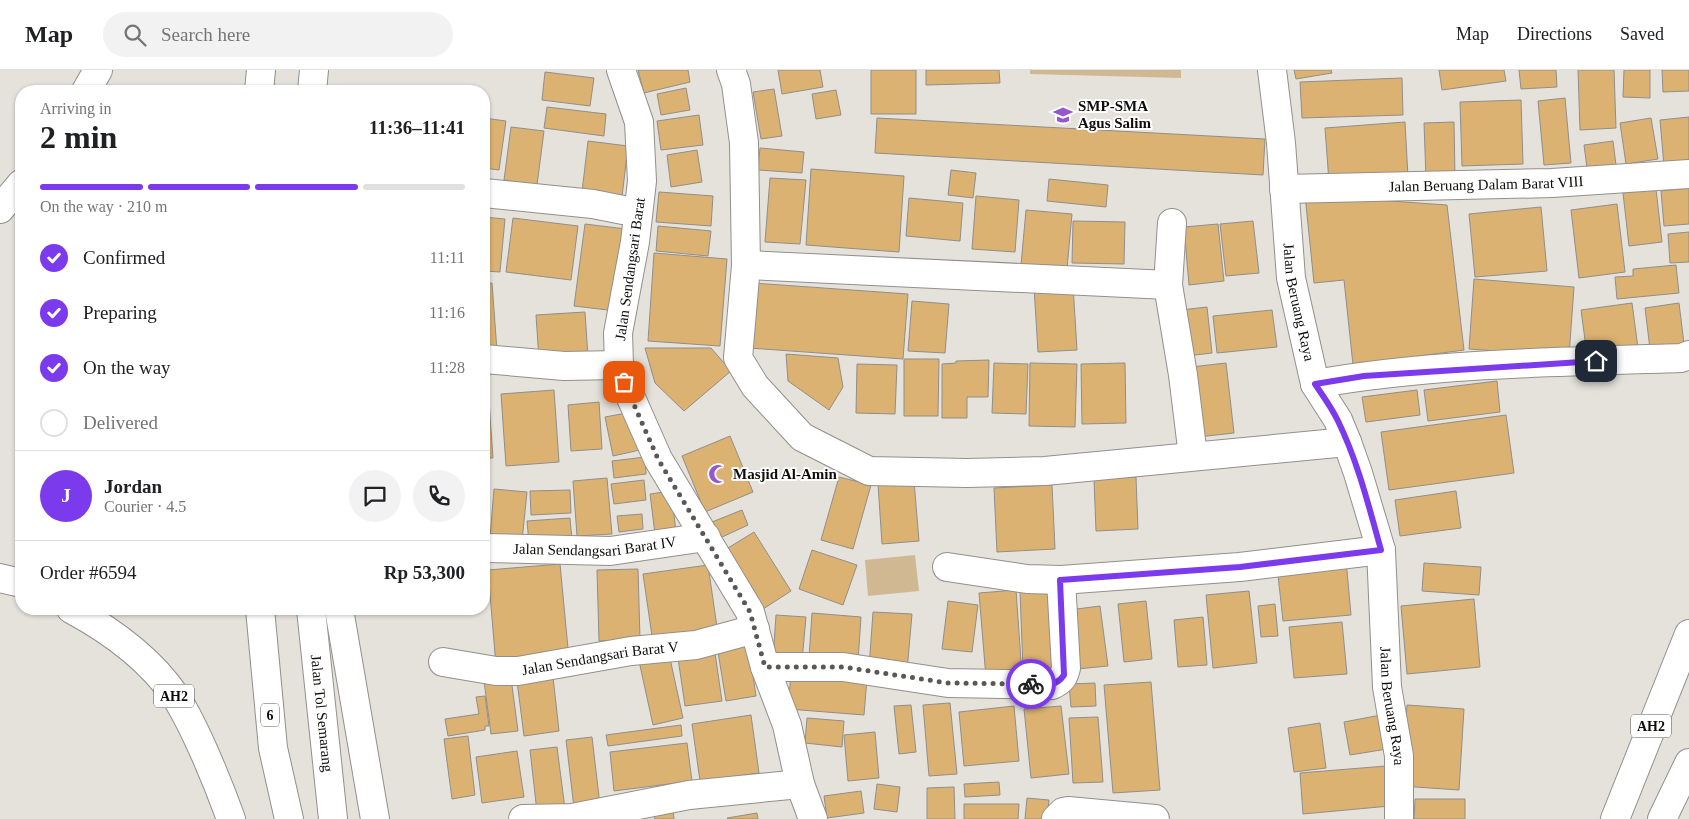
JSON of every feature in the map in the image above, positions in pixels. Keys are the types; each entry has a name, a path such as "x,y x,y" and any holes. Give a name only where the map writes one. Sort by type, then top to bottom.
{"main road":[{"path":"89,85 98,70"},
{"path":"260,85 261,70"},
{"path":"313,85 314,70"},
{"name":"Jalan Sendangsari Barat","path":"621,70 639,122 642,181 625,304 618,333 619,365 624,382 658,459 750,612 765,667 787,725 800,784 813,819"},
{"name":"Jalan Beruang Raya","path":"1272,70 1291,278 1315,384 1338,420 1347,442 1381,550 1387,687 1399,756 1399,819"},
{"path":"735,75 744,143 746,265 738,358 755,386 802,437 869,471 1045,471 1347,442"},
{"name":"Jalan Beruang Dalam Barat VIII","path":"1284,189 1552,183 1689,174"},
{"path":"0,209 15,191"},
{"path":"490,194 593,204 638,213"},
{"path":"1172,223 1168,285 1184,375 1193,456"},
{"path":"746,265 1168,285"},
{"path":"1315,384 1364,376 1529,364 1681,358 1689,355"},
{"path":"490,360 564,366 619,365"},
{"name":"Jalan Sendangsari Barat IV","path":"490,548 610,551 706,537"},
{"path":"947,567 1027,579 1060,580 1240,567 1381,550"},
{"path":"0,578 15,582"},
{"path":"765,667 843,667 948,683 1052,685 1060,681 1066,668 1060,580"},
{"name":"AH2","path":"80,615 121,641 146,663 175,697 193,730 231,819"},
{"name":"6","path":"261,615 273,748 289,819"},
{"name":"Jalan Tol Semarang","path":"312,615 333,819"},
{"path":"341,615 375,819"},
{"name":"Jalan Sendangsari Barat V","path":"443,662 496,671 518,671 631,651 696,645 754,629"},
{"name":"AH2","path":"1615,819 1689,634"},
{"path":"1662,819 1689,764"},
{"path":"523,819 572,818 689,796 800,784"},
{"path":"1056,819 1057,816 1068,811 1156,819"}],"shaded area":[{"path":"1030,70 1181,70 1181,78 1030,74"},
{"path":"915,555 919,591 868,596 865,560"}],"building":[{"path":"638,70 688,70 690,82 644,93"},
{"path":"778,70 820,70 823,87 782,94"},
{"path":"871,70 916,70 916,114 871,114"},
{"path":"926,70 999,70 1000,83 926,85"},
{"path":"1294,70 1331,70 1332,73 1296,79"},
{"path":"1439,70 1504,70 1506,81 1442,90"},
{"path":"1519,70 1556,70 1557,87 1521,89"},
{"path":"1578,70 1614,70 1616,128 1580,130"},
{"path":"1624,70 1650,70 1650,98 1623,97"},
{"path":"1662,70 1689,70 1689,91 1663,92"},
{"path":"545,72 594,78 590,106 542,100"},
{"path":"1402,78 1403,115 1302,118 1300,82"},
{"path":"686,88 690,110 661,115 657,94"},
{"path":"774,89 782,136 761,139 753,92"},
{"path":"836,90 841,115 816,119 812,94"},
{"path":"1565,98 1571,163 1544,165 1538,101"},
{"path":"1521,100 1523,164 1462,166 1460,102"},
{"path":"547,107 606,114 604,136 544,128"},
{"path":"699,115 703,145 661,150 657,121"},
{"path":"1689,117 1689,164 1664,166 1660,120"},
{"path":"877,118 1265,139 1263,175 875,153"},
{"path":"1651,118 1658,159 1626,164 1620,123"},
{"path":"490,119 506,121 499,170 490,169"},
{"path":"1405,122 1408,177 1329,182 1325,128"},
{"path":"1454,122 1455,178 1426,179 1424,123"},
{"path":"511,127 544,131 537,185 504,180"},
{"path":"588,141 628,146 622,197 582,192"},
{"path":"1613,141 1616,165 1587,168 1584,145"},
{"path":"760,148 804,152 802,173 758,170"},
{"path":"697,150 702,182 671,187 667,155"},
{"path":"811,169 904,176 899,252 806,245"},
{"path":"951,170 976,173 973,198 948,195"},
{"path":"770,178 806,180 800,244 765,242"},
{"path":"1049,179 1108,185 1106,207 1047,201"},
{"path":"1689,188 1689,224 1664,226 1661,191"},
{"path":"1656,189 1662,242 1629,246 1623,193"},
{"path":"659,192 713,196 711,226 656,222"},
{"path":"1305,195 1447,205 1464,350 1353,365 1344,280 1314,283"},
{"path":"976,196 1019,200 1015,252 972,249"},
{"path":"909,198 963,203 960,241 906,236"},
{"path":"1617,204 1625,272 1579,278 1571,210"},
{"path":"1541,207 1547,271 1475,277 1469,214"},
{"path":"1026,210 1072,214 1067,269 1021,265"},
{"path":"490,218 505,219 500,272 490,271"},
{"path":"513,218 578,226 571,280 506,272"},
{"path":"1073,221 1125,222 1124,264 1072,263"},
{"path":"1253,221 1259,273 1226,276 1220,224"},
{"path":"585,224 626,229 616,311 574,306"},
{"path":"1218,224 1224,281 1189,285 1184,227"},
{"path":"658,226 711,231 708,256 656,251"},
{"path":"1689,232 1689,262 1670,263 1668,234"},
{"path":"654,253 727,259 720,346 648,341"},
{"path":"1676,265 1679,293 1617,299 1615,277 1633,276 1633,269"},
{"path":"1474,279 1574,287 1569,356 1469,349"},
{"path":"490,283 492,283 497,351 490,352"},
{"path":"753,283 908,294 903,359 749,348"},
{"path":"1073,285 1077,350 1038,352 1034,287"},
{"path":"912,301 949,304 945,353 908,351"},
{"path":"1632,303 1638,348 1587,355 1581,310"},
{"path":"1679,303 1684,344 1650,349 1645,308"},
{"path":"1207,307 1212,353 1187,356 1181,310"},
{"path":"1272,310 1277,347 1217,353 1213,316"},
{"path":"585,312 588,357 539,360 536,315"},
{"path":"645,348 711,348 731,371 684,411 655,383"},
{"path":"786,354 838,358 843,387 829,410 788,381"},
{"path":"904,359 939,359 938,416 904,416"},
{"path":"989,360 988,397 967,397 967,418 942,418 942,364 956,363 956,361"},
{"path":"994,363 1028,364 1026,414 992,413"},
{"path":"1030,363 1077,364 1075,427 1029,426"},
{"path":"1125,363 1126,423 1082,424 1081,364"},
{"path":"1226,363 1234,433 1198,437 1191,367"},
{"path":"857,364 897,365 895,414 856,413"},
{"path":"1497,381 1500,412 1428,421 1424,390"},
{"path":"554,390 559,462 506,466 501,394"},
{"path":"1417,390 1420,415 1366,422 1362,397"},
{"path":"599,402 602,449 571,451 568,405"},
{"path":"632,412 640,450 613,456 605,417"},
{"path":"490,415 493,458 490,458"},
{"path":"1506,415 1514,473 1389,490 1381,432"},
{"name":"Masjid Al-Amin","path":"730,436 753,492 705,512 682,456"},
{"path":"645,457 646,474 614,478 612,461"},
{"path":"839,477 871,485 853,549 821,540"},
{"path":"1136,477 1138,529 1096,531 1094,479"},
{"path":"607,478 612,534 577,536 573,481"},
{"path":"644,480 646,500 614,504 611,484"},
{"path":"914,481 919,541 882,544 878,484"},
{"path":"1052,485 1055,549 997,552 994,488"},
{"path":"494,489 527,492 522,541 490,538"},
{"path":"570,490 571,513 531,515 530,491"},
{"path":"671,491 676,531 655,534 650,494"},
{"path":"1456,491 1461,528 1400,536 1395,500"},
{"path":"742,510 748,525 720,538 712,522"},
{"path":"642,514 643,529 619,532 617,516"},
{"path":"570,518 572,540 529,543 527,521"},
{"path":"754,532 791,591 760,611 723,551"},
{"path":"812,550 857,565 843,605 799,589"},
{"path":"1346,560 1351,615 1283,621 1277,566"},
{"path":"1424,563 1481,567 1479,595 1422,591"},
{"path":"560,564 569,659 496,666 490,594 490,570"},
{"path":"708,565 718,634 653,643 643,574"},
{"path":"638,569 640,639 599,641 597,570"},
{"path":"1016,590 1022,675 986,678 979,593"},
{"path":"1053,590 1057,668 1023,669 1020,592"},
{"path":"1249,591 1257,663 1213,668 1206,595"},
{"path":"1474,599 1480,667 1407,674 1401,606"},
{"path":"948,601 978,605 972,652 942,649"},
{"path":"1146,601 1152,659 1124,662 1118,604"},
{"path":"1275,604 1278,636 1261,637 1258,606"},
{"path":"1100,606 1108,666 1077,669 1069,610"},
{"path":"873,612 912,614 907,671 869,668"},
{"path":"812,613 861,617 858,661 809,658"},
{"path":"776,615 806,617 802,661 773,659"},
{"path":"1203,617 1207,665 1178,667 1174,620"},
{"path":"1342,622 1347,674 1294,678 1289,627"},
{"path":"748,641 756,696 726,701 717,646"},
{"path":"715,653 722,701 685,706 678,658"},
{"path":"669,654 683,718 653,725 639,661"},
{"path":"791,673 867,678 864,715 788,709"},
{"path":"553,677 559,731 524,736 517,681"},
{"path":"511,678 518,731 491,734 484,681"},
{"path":"1151,682 1160,790 1113,793 1104,685"},
{"path":"1095,683 1096,706 1071,707 1069,684"},
{"path":"485,696 489,726 485,726 485,730 448,736 445,719 479,714 476,697"},
{"path":"950,703 957,774 929,776 923,705"},
{"path":"911,705 916,752 899,754 894,706"},
{"path":"1407,705 1464,709 1459,790 1401,786"},
{"path":"1014,706 1019,761 964,766 959,712"},
{"path":"1061,706 1069,774 1031,778 1024,709"},
{"path":"751,715 759,773 700,781 692,724"},
{"path":"1381,715 1387,749 1350,755 1344,722"},
{"path":"1098,717 1103,782 1073,783 1069,718"},
{"path":"807,718 844,721 842,747 805,743"},
{"path":"1320,723 1326,768 1294,772 1288,728"},
{"path":"681,725 682,736 608,746 606,735"},
{"path":"875,732 879,778 848,781 844,735"},
{"path":"468,736 475,795 452,799 444,739"},
{"path":"592,737 600,805 574,808 566,740"},
{"path":"687,743 692,781 614,791 610,752"},
{"path":"557,747 565,809 537,812 530,750"},
{"path":"517,751 524,797 482,803 476,757"},
{"path":"1386,766 1390,806 1303,814 1300,773"},
{"path":"999,782 1000,795 965,797 964,784"},
{"path":"877,784 900,787 897,812 874,809"},
{"path":"954,787 955,819 927,819 927,788"},
{"path":"861,791 864,813 827,818 824,796"},
{"path":"1027,798 1049,800 1047,819 1025,819"},
{"path":"1415,799 1465,799 1465,819 1414,819"},
{"path":"964,804 1019,804 1018,819 964,819"},
{"path":"673,808 674,819 655,819 653,810"},
{"path":"757,813 758,819 727,818"}],"way so far":[{"path":"624,382 658,459 750,612 765,667 843,667 948,683 1031,684"}],"place":[{"name":"SMP-SMA Agus Salim","path":"1063,115"},
{"name":"Masjid Al-Amin","path":"718,474"}],"route":[{"path":"1031,684 1052,685 1060,681 1066,668 1060,580 1240,567 1381,550 1347,442 1338,420 1315,384 1364,376 1596,361"}]}
